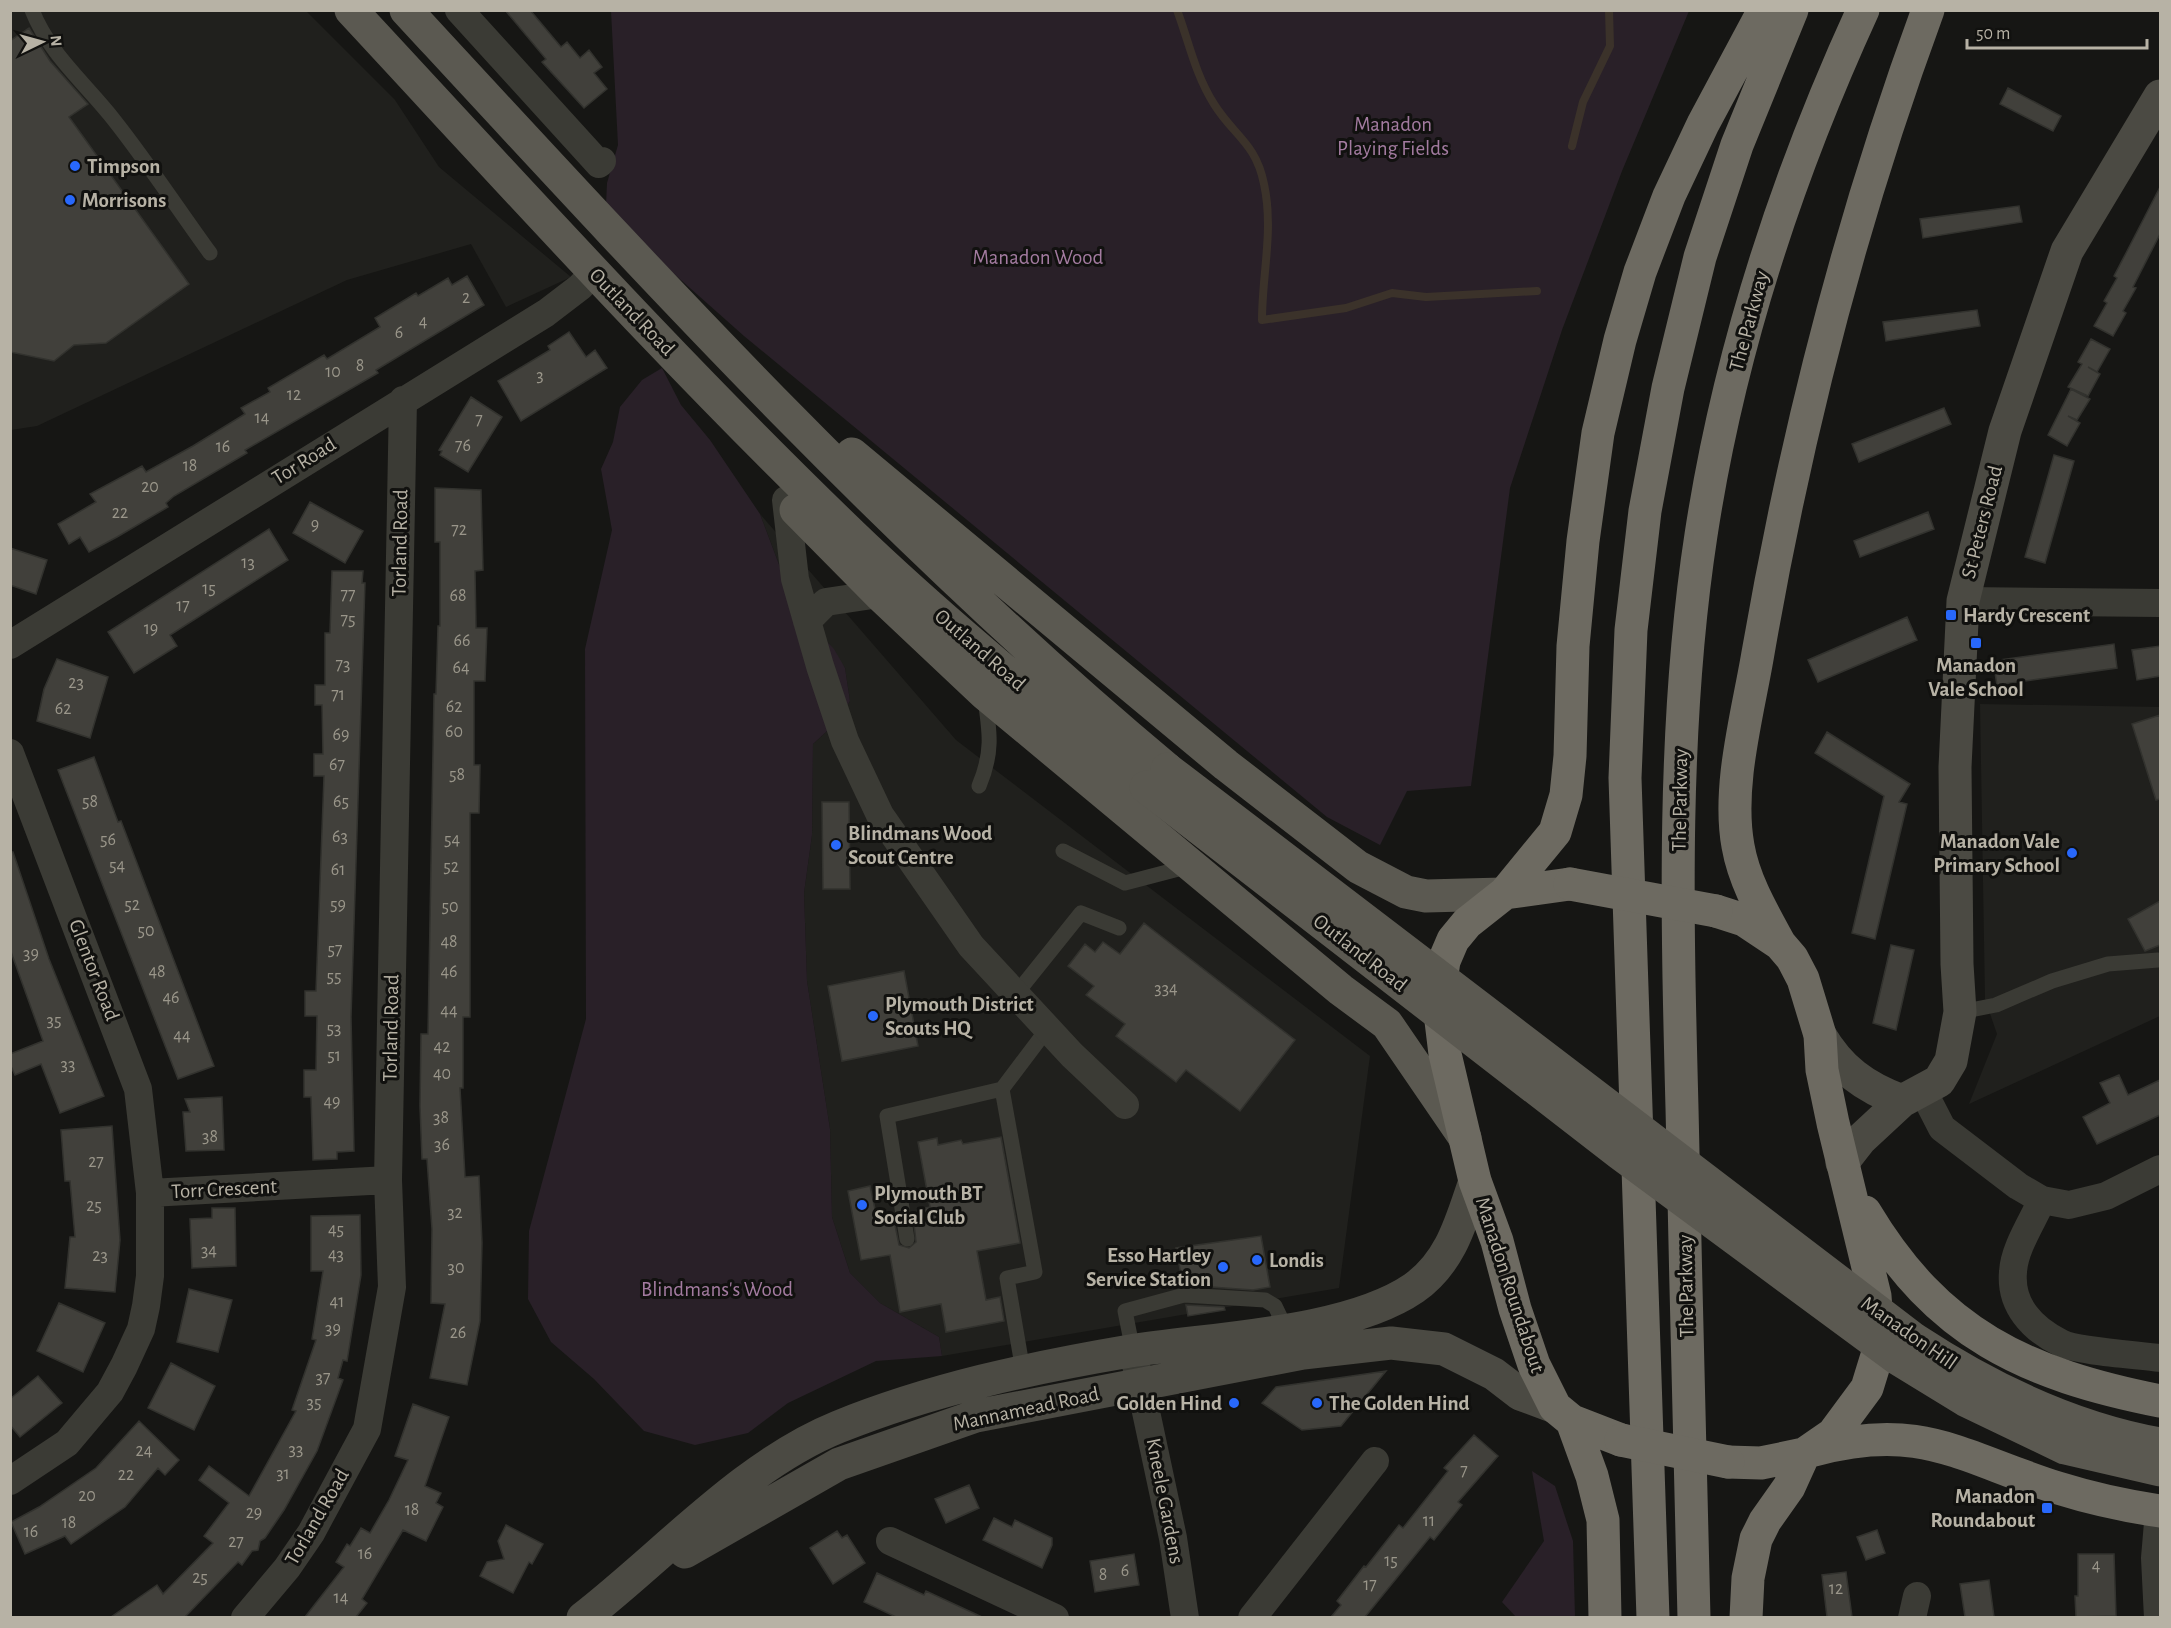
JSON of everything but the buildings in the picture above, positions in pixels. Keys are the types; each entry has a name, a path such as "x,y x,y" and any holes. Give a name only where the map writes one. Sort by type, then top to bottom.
{"highway":[{"name":"Manadon Roundabout","path":"1605,1617 1601,1509 1592,1476 1525,1340 1497,1241 1475,1181 1445,1054 1440,987 1444,961 1454,940 1467,923 1504,894 1555,832 1566,795 1570,756 1574,646 1583,541 1598,433 1627,317 1640,272 1669,196 1703,124 1764,10"},
{"name":"The Parkway","path":"1653,1617 1625,778 1631,630 1645,511 1666,399 1700,257 1737,145 1792,10"},
{"name":"The Parkway","path":"1695,1617 1677,916 1682,727 1689,641 1705,513 1718,445 1752,300 1790,184 1833,76 1863,10"},
{"path":"1746,1617 1748,1578 1756,1539 1764,1521 1789,1487 1805,1453 1833,1434 1858,1403 1867,1388 1879,1349 1875,1296 1822,1070 1820,1035 1803,979 1792,958 1780,944 1749,884 1737,846 1736,802 1741,751 1768,594 1803,426 1866,193 1928,10"},
{"path":"1504,894 1570,884 1716,911 1744,920 1780,944"},
{"path":"1845,1174 1902,1269 1961,1325 1995,1346 2044,1368 2127,1395 2160,1401"},
{"path":"1563,1414 1621,1440 1728,1462 1761,1463 1834,1445 1881,1438 1930,1442 2058,1488 2160,1511"}],"main road":[{"name":"Outland Road","path":"351,10 700,384 866,547 987,658 1156,778 1689,1166"},
{"name":"Outland Road","path":"406,10 716,342 891,520 1091,706 1156,778 1591,1131 1688,1203"},
{"name":"St Peters Road","path":"1845,1174 1860,1140 1912,1096 1939,1081 1951,1061 1960,1012 1957,964 1955,767 1963,601 2005,431 2067,251 2160,96"},
{"path":"716,342 1226,765 1358,867 1406,892 1426,896 1504,894"},
{"path":"700,384 786,500 879,594 984,693 1341,990 1387,1024 1465,1138"},
{"path":"1820,1035 1832,1056 1865,1085 1912,1096"},
{"name":"Manadon Hill","path":"1689,1166 1854,1295 1961,1370 2010,1395 2065,1418 2118,1436 2160,1444"},
{"name":"Mannamead Road","path":"583,1617 623,1587 723,1500 798,1446 836,1428 895,1406 973,1382 1021,1363 1133,1351 1286,1329 1377,1307 1415,1287 1443,1260 1453,1244 1475,1181"},
{"name":"Manadon Hill","path":"1688,1203 1898,1359 1965,1400 2065,1448 2160,1470"},
{"name":"Mannamead Road","path":"623,1587 839,1464 976,1416 1303,1353 1391,1342 1444,1349 1494,1374 1520,1394 1563,1414"}],"street":[{"path":"459,10 599,164 602,161"},
{"name":"Tor Road","path":"10,645 402,400 546,313 580,287 594,272"},
{"name":"Torland Road","path":"245,1617 287,1568 311,1533 367,1429 392,1287 388,1180 402,400"},
{"path":"786,500 795,579 807,621 845,741 880,815 971,946 1125,1105"},
{"path":"807,621 826,602 879,594"},
{"path":"1963,601 2160,603"},
{"name":"Glentor Road","path":"10,753 138,1089 150,1193"},
{"path":"1912,1096 1942,1128 2018,1186 2042,1200 2069,1205 2106,1196 2160,1169"},
{"name":"Torr Crescent","path":"10,1481 67,1443 110,1392 124,1366 141,1329 146,1306 150,1276 150,1193 388,1180"},
{"path":"2042,1200 2018,1248 2013,1271 2013,1290 2020,1311 2035,1326 2062,1344 2160,1358"},
{"name":"Kneele Gardens","path":"1133,1351 1173,1538 1185,1617"},
{"path":"1252,1617 1375,1461"},
{"path":"2158,1617 2155,1557 2160,1511"},
{"path":"890,1541 1055,1617"}],"lane":[{"path":"32,10 36,22 73,75 113,118 210,253"},
{"path":"979,786 989,761 990,750 984,693"},
{"path":"1063,851 1125,883 1193,865"},
{"path":"1016,994 1081,913 1119,928"},
{"path":"1960,1012 1996,1005 2052,981 2108,964 2158,960"},
{"path":"907,1239 887,1116 1002,1089 1048,1028"},
{"path":"1002,1089 1035,1272 1007,1278 1021,1363"},
{"path":"1133,1351 1125,1311 1184,1295 1265,1300 1275,1306 1286,1329"}],"shaded area":[{"path":"10,11 306,11 395,100 439,167 571,277 506,307 471,244 347,280 37,426 11,430"},
{"path":"760,514 956,740 1370,1056 1339,1288 942,1356 939,1337 880,1303 850,1273 832,1217 830,1129 807,981 804,893 812,835 813,744 838,721 850,701 845,668 796,610"},
{"name":"Manadon Vale Primary School","path":"1980,704 2160,707 2160,1016 1969,1104 1997,1034 1985,999"}],"green space":[{"name":"Manadon Wood","path":"611,11 1689,11 1622,171 1562,330 1510,488 1471,786 1407,791 1380,845 1327,817 744,336 664,265 606,205 607,183 618,145"},
{"name":"Blindmans's Wood","path":"662,368 681,405 710,440 760,514 796,610 834,649 845,668 850,701 838,721 813,744 812,835 804,893 807,981 830,1129 832,1217 850,1273 880,1303 939,1337 942,1356 876,1361 788,1403 748,1433 695,1445 644,1431 594,1379 551,1342 528,1299 529,1231 586,1019 585,649 612,530 601,469 613,442 620,407 642,380"},
{"path":"1532,1471 1555,1486 1573,1541 1575,1617 1516,1617 1502,1602 1544,1541"}],"waterway":[{"path":"1177,10 1207,93 1221,115 1250,149 1264,184 1268,235 1262,320 1346,308 1392,293 1426,297 1537,291"},
{"path":"1572,146 1583,102 1610,46 1609,10"}],"place":[{"name":"Timpson","path":"75,166"},
{"name":"Morrisons","path":"70,200"},
{"name":"Hardy Crescent","path":"1951,615"},
{"name":"Manadon Vale School","path":"1976,643"},
{"name":"Blindmans Wood Scout Centre","path":"836,845"},
{"name":"Manadon Vale Primary School","path":"2072,853"},
{"name":"Plymouth District Scouts HQ","path":"873,1016"},
{"name":"Plymouth BT Social Club","path":"862,1205"},
{"name":"Londis","path":"1257,1260"},
{"name":"Esso Hartley Service Station","path":"1223,1267"},
{"name":"Golden Hind","path":"1234,1403"},
{"name":"The Golden Hind","path":"1317,1403"},
{"name":"Manadon Roundabout","path":"2047,1508"}],"park label":[{"name":"Manadon Playing Fields","path":"1393,136"}]}
